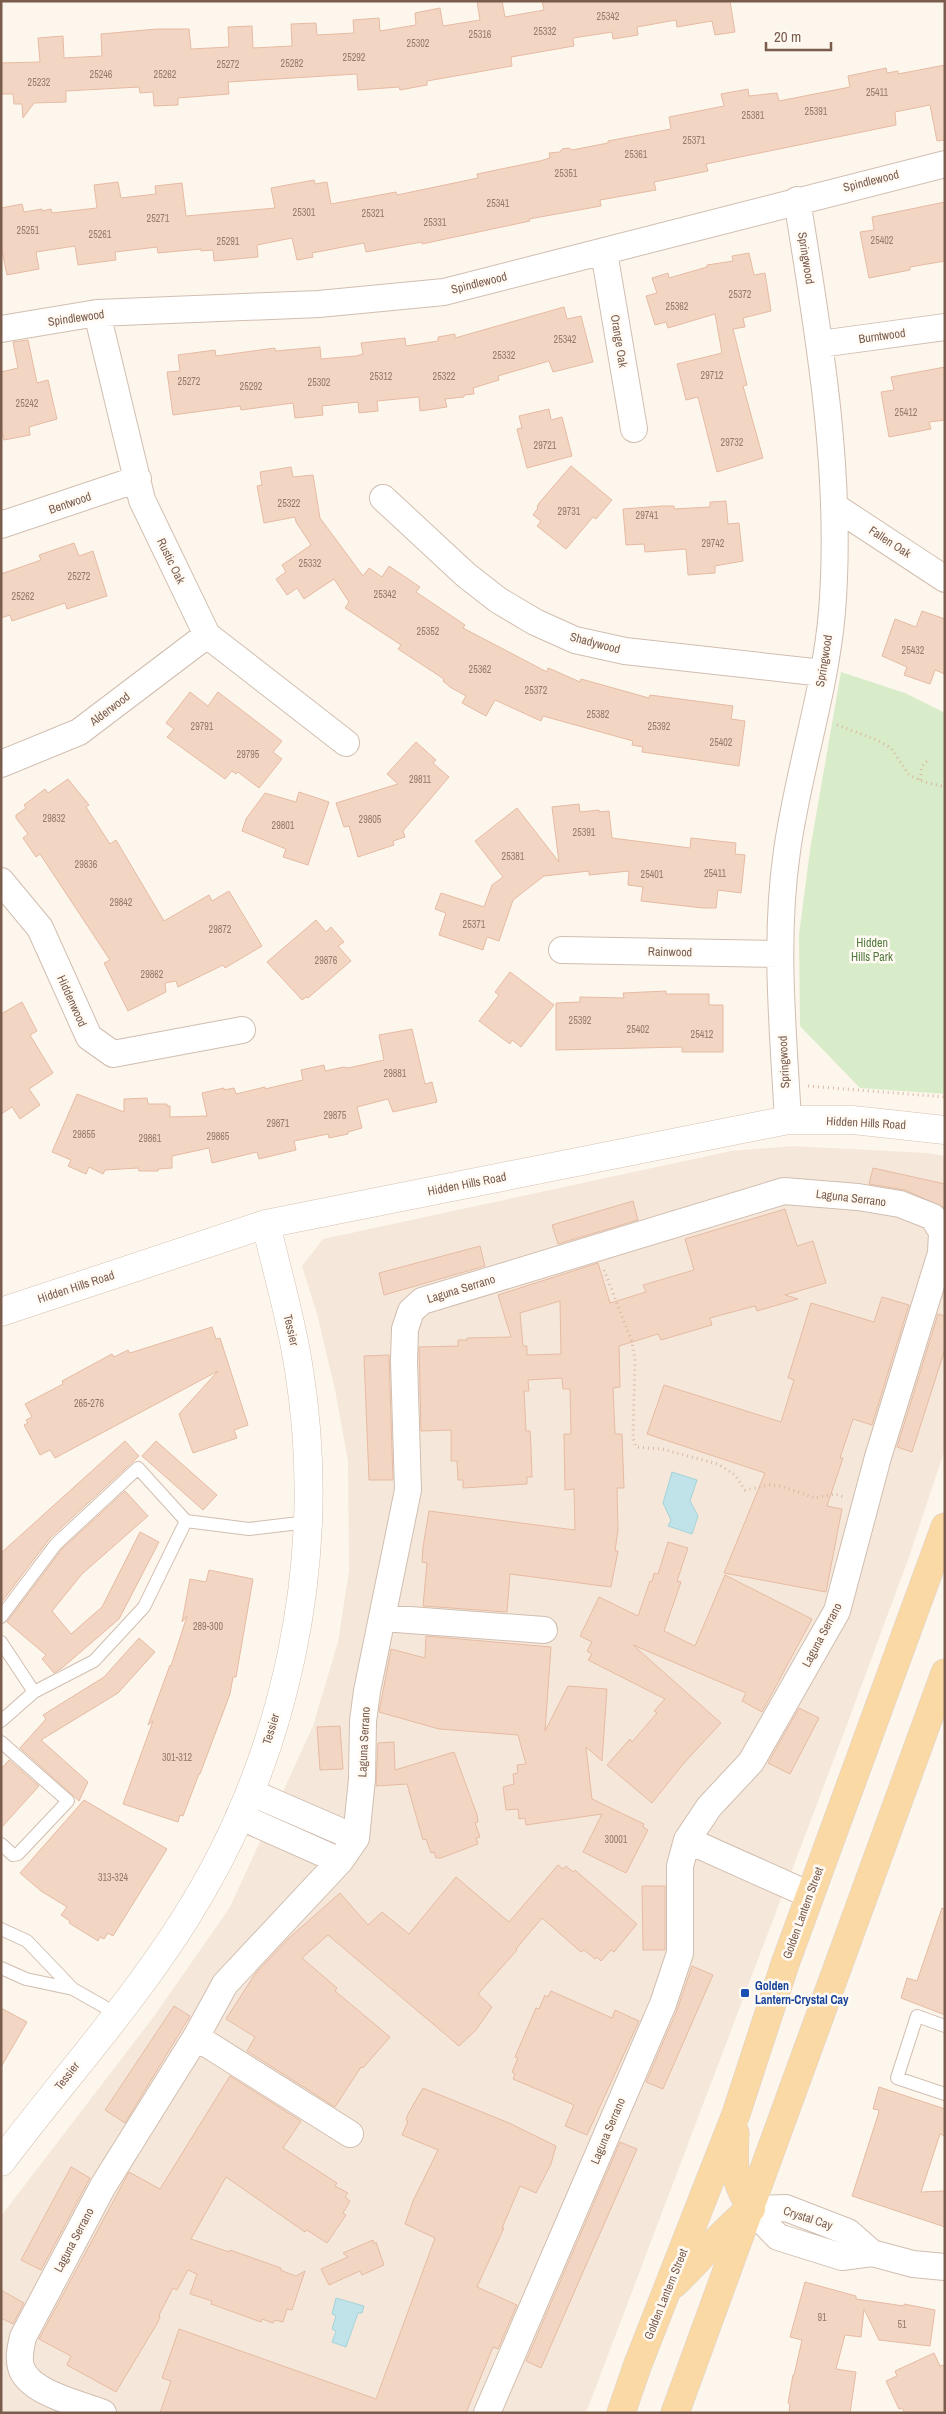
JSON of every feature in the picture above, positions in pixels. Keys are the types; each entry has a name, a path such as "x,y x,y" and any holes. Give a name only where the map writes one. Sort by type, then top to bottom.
{"main road":[{"name":"Golden Lantern Street","path":"621,2413 638,2364 736,2114 785,1964 945,1527"},
{"path":"675,2413 945,1673"},
{"path":"736,2114 734,2162 737,2183 751,2208"},
{"path":"669,2289 705,2254 724,2230 751,2208"}],"street":[{"name":"Spindlewood","path":"1,329 97,313 319,304 444,292 604,252 797,200 945,164"},
{"name":"Springwood","path":"788,1120 778,954 786,851 823,673 832,612 834,506 820,344 797,200"},
{"name":"Orange Oak","path":"604,252 634,429"},
{"name":"Rustic Oak","path":"97,313 142,500 207,635 346,743"},
{"name":"Burntwood","path":"820,344 945,328"},
{"name":"Bentwood","path":"1,525 138,479"},
{"name":"Shadywood","path":"383,498 466,575 498,600 535,622 575,640 626,651 823,673"},
{"name":"Fallen Oak","path":"834,506 945,578"},
{"name":"Alderwood","path":"1,764 79,732 207,635"},
{"name":"Hiddenwood","path":"1,881 40,928 89,1037 113,1054 242,1030"},
{"name":"Rainwood","path":"562,950 778,954"},
{"name":"Hidden Hills Road","path":"1,1312 266,1224 788,1120 853,1120 945,1130"},
{"name":"Laguna Serrano","path":"103,2413 41,2390 31,2382 21,2369 20,2352 24,2337 103,2186 196,2037 225,1984 340,1861 356,1838 362,1779 363,1721 367,1690 384,1618 408,1490 404,1361 405,1329 411,1311 422,1300 784,1191 858,1197 900,1204 933,1217 942,1232 941,1252 878,1457 837,1611 751,1762 709,1807 687,1840 680,1866 680,1953 663,2004 486,2413"},
{"name":"Tessier","path":"1,2162 117,2014 187,1916 244,1804 273,1728 294,1644 302,1597 308,1522 307,1444 299,1369 266,1224"},
{"path":"384,1618 544,1630"},
{"path":"244,1804 356,1838"},
{"path":"244,1804 340,1861"},
{"path":"687,1840 810,1895"},
{"path":"196,2037 350,2134"},
{"name":"Crystal Cay","path":"751,2208 778,2237 842,2257 872,2254 913,2264 945,2267"}],"lane":[{"path":"1,1616 56,1544 138,1468 186,1521 249,1529 308,1522"},
{"path":"1,1721 34,1692 94,1661 144,1607 186,1521"},
{"path":"1,1642 34,1692"},
{"path":"1,1742 68,1801 18,1854 13,1855 1,1844"},
{"path":"1,1929 27,1941 73,1989 117,2014"},
{"path":"1,1968 26,1979 73,1989"},
{"path":"945,2026 917,2016 897,2078 945,2094"}],"path":[{"path":"830,723 877,740 891,748 909,774 920,780 945,787"},
{"path":"920,780 923,772 922,766 927,761"},
{"path":"804,1082 807,1086 945,1097"},
{"path":"592,1249 609,1280 632,1342 635,1360 633,1438 636,1447 662,1449 718,1464 735,1476 745,1490 770,1485 780,1486 815,1498 834,1494 867,1502"}],"shaded area":[{"path":"793,1146 927,1153 945,1156 945,1449 909,1557 845,1730 586,2413 1,2413 1,2216 155,2015 230,1907 313,1726 338,1642 349,1571 348,1461 335,1390 317,1314 302,1266 323,1239 731,1151"}],"green space":[{"name":"Hidden Hills Park","path":"841,672 905,693 945,713 945,1094 860,1088 800,1026 799,935 810,850"}],"water":[{"path":"672,1472 697,1480 690,1501 698,1516 692,1534 668,1526 671,1520 663,1503"},
{"path":"336,2298 364,2306 362,2313 358,2313 346,2347 332,2342 336,2331 332,2329 336,2316 332,2314"}],"building":[{"path":"477,1 502,1 505,17 544,10 542,1 730,1 735,32 715,35 712,21 677,27 676,20 637,27 638,35 613,39 612,32 573,38 574,46 511,57 512,66 427,81 427,85 400,90 399,87 358,90 357,74 228,82 229,94 178,98 178,105 154,106 153,92 140,93 139,87 66,91 66,102 34,103 23,118 22,104 14,104 13,94 1,94 1,63 40,62 38,38 63,36 64,58 102,56 101,34 157,29 189,29 191,49 229,47 228,27 252,26 253,48 292,46 291,24 316,23 317,35 354,33 353,20 379,18 380,31 416,25 415,13 440,8 443,26 480,20"},
{"path":"945,65 945,140 937,141 930,105 895,112 896,125 706,164 708,171 654,182 656,190 600,200 601,206 529,219 530,221 422,244 422,242 366,252 364,243 312,253 313,257 297,260 292,238 257,245 258,257 214,261 213,250 201,251 201,249 158,253 157,247 115,252 116,260 78,265 75,246 36,252 39,269 7,275 1,246 1,208 22,204 24,212 51,209 52,213 97,208 94,185 118,182 121,198 156,194 155,186 182,183 186,216 275,208 271,188 314,180 315,184 327,182 331,204 396,192 397,195 478,178 477,174 540,161 550,158 549,153 560,152 562,149 569,148 572,150 671,129 669,117 724,106 721,94 748,89 749,96 777,93 779,101 850,87 848,76 886,68 887,73 898,71 898,74"},
{"path":"945,202 945,261 910,267 910,270 869,278 860,232 874,230 872,217"},
{"path":"749,253 754,275 765,273 771,311 743,318 745,327 733,329 747,385 743,386 763,458 717,472 698,397 686,400 677,364 722,353 715,314 668,328 666,322 655,325 646,296 657,293 652,278 668,273 669,278 707,267 707,265 733,261 732,256"},
{"path":"564,307 567,319 581,316 593,362 553,372 549,361 498,376 499,380 473,388 474,394 445,399 447,407 420,411 419,397 377,401 378,411 359,413 358,402 322,406 323,415 295,418 293,403 241,410 240,406 173,415 167,372 180,371 178,355 215,350 216,356 275,348 275,351 320,347 321,359 356,356 363,354 361,343 405,338 406,346 438,341 438,337 455,334 455,338"},
{"path":"28,340 37,383 48,380 57,419 29,427 30,435 4,440 1,426 1,372 18,368 13,342"},
{"path":"945,367 945,420 929,422 931,429 889,437 881,392 894,390 891,377"},
{"path":"549,409 551,420 562,417 572,456 527,468 517,429 522,428 519,416"},
{"path":"571,466 612,500 596,519 593,517 566,549 537,526 541,521 533,515 539,503"},
{"path":"291,467 293,477 313,475 320,518 363,576 369,568 382,577 389,566 420,587 416,592 465,625 463,628 547,672 548,668 580,682 581,679 649,698 650,695 733,706 731,719 745,721 739,766 642,752 643,747 632,745 633,741 543,716 541,721 495,700 486,716 462,703 466,696 450,687 443,681 444,679 398,649 401,645 345,608 349,602 334,579 304,599 297,588 287,595 276,579 286,572 282,565 311,545 296,522 295,517 264,523 257,486 262,485 260,472"},
{"path":"726,501 728,524 739,523 743,561 715,566 715,573 688,575 686,549 645,552 644,544 626,545 623,509 662,506 674,506 674,509 710,507 710,502"},
{"path":"74,543 79,556 93,551 107,596 67,609 65,603 12,621 10,615 1,618 1,574 41,560 39,555"},
{"path":"922,611 945,619 945,674 935,670 930,684 904,675 907,667 882,656 895,619 916,627"},
{"path":"190,692 208,706 218,692 282,741 273,752 282,759 259,788 238,772 236,774 232,771 225,779 167,737 174,729 166,723"},
{"path":"416,742 436,760 433,763 449,777 403,831 405,837 393,841 394,845 358,857 349,826 344,827 336,803 398,784 387,774"},
{"path":"68,779 89,805 86,807 110,844 116,840 164,921 209,895 212,901 229,891 262,946 225,968 223,965 178,987 176,981 165,983 166,992 128,1011 104,963 110,960 40,854 36,857 23,838 28,834 16,818 16,815 26,808 24,805 45,789 48,793"},
{"path":"299,792 329,802 308,865 283,857 286,849 242,831 246,819 265,793 296,802"},
{"path":"579,804 580,812 609,811 612,838 690,848 691,838 736,843 735,854 745,855 741,893 718,890 716,908 703,908 641,901 643,887 628,885 629,871 589,875 589,871 544,876 513,900 499,941 487,937 483,950 439,935 446,913 435,909 441,893 484,907 492,885 503,877 475,841 517,808 559,862 552,807"},
{"path":"316,920 326,932 331,927 344,942 338,946 351,961 308,998 306,997 302,1000 267,962"},
{"path":"510,972 554,1005 521,1047 512,1040 510,1044 479,1021 499,995 495,992"},
{"path":"666,991 666,994 709,994 709,1005 723,1005 723,1052 682,1052 682,1047 556,1050 556,1003 580,1002 580,997 624,998 623,993"},
{"path":"22,1002 37,1031 30,1035 53,1073 29,1089 40,1105 20,1119 12,1107 1,1114 1,1014"},
{"path":"412,1029 425,1084 432,1082 437,1102 393,1112 388,1099 357,1107 362,1128 348,1132 348,1134 329,1138 328,1134 294,1141 296,1150 259,1159 257,1152 212,1163 209,1148 172,1156 172,1168 158,1169 158,1171 139,1171 138,1168 105,1170 103,1174 89,1167 86,1174 68,1166 71,1160 52,1152 77,1094 124,1112 124,1099 147,1098 148,1104 167,1104 167,1106 170,1106 170,1117 207,1116 202,1093 224,1088 224,1090 234,1088 236,1094 265,1087 265,1089 303,1080 301,1070 324,1065 325,1071 384,1060 379,1035"},
{"path":"873,1168 945,1184 945,1208 905,1190 869,1184"},
{"path":"633,1201 638,1220 558,1244 552,1225"},
{"path":"785,1209 797,1246 813,1241 826,1283 785,1295 798,1299 757,1311 755,1306 710,1318 712,1325 661,1340 658,1334 619,1346 620,1387 613,1388 615,1434 622,1434 624,1488 617,1488 618,1530 615,1551 618,1551 611,1587 510,1574 507,1612 423,1606 427,1563 422,1562 429,1511 575,1530 574,1489 565,1490 564,1434 571,1434 570,1389 563,1389 562,1378 528,1380 529,1391 524,1391 526,1431 530,1431 532,1477 527,1477 527,1484 463,1488 463,1480 458,1480 457,1461 451,1461 451,1430 421,1431 419,1347 458,1346 458,1340 467,1340 467,1338 511,1337 498,1295 598,1263 610,1303 646,1292 643,1285 694,1270 685,1239","holes":["560,1301 561,1354 527,1355 527,1346 523,1346 520,1313"]},
{"path":"480,1246 485,1266 384,1295 379,1273"},
{"path":"882,1297 909,1305 872,1425 853,1419 840,1458 843,1458 827,1506 842,1509 826,1592 724,1573 765,1473 647,1434 664,1385 781,1422 794,1380 788,1378 811,1303 874,1322"},
{"path":"938,1314 945,1316 945,1349 912,1452 897,1447"},
{"path":"212,1327 216,1339 220,1338 248,1425 234,1430 237,1438 193,1453 179,1414 218,1371 55,1458 50,1450 40,1455 24,1425 28,1423 26,1420 32,1417 25,1404 63,1384 62,1381 112,1354 114,1357 128,1350 130,1353"},
{"path":"389,1355 393,1480 369,1480 364,1356"},
{"path":"125,1441 139,1456 50,1538 1,1603 1,1553"},
{"path":"156,1441 217,1495 203,1510 142,1456"},
{"path":"125,1491 148,1516 82,1574 52,1611 71,1634 102,1607 140,1532 159,1542 119,1619 54,1673 42,1659 46,1655 7,1622 62,1549"},
{"path":"668,1542 688,1548 677,1581 681,1582 664,1631 695,1646 725,1575 812,1619 762,1712 742,1701 746,1693 633,1645 721,1723 684,1763 652,1803 607,1765 630,1739 632,1742 657,1713 654,1711 665,1699 588,1660 592,1654 587,1651 592,1642 580,1636 599,1597 638,1616 650,1581 652,1582 654,1573 658,1574"},
{"path":"209,1570 253,1579 236,1677 233,1677 230,1694 200,1774 183,1816 180,1815 178,1822 123,1804 153,1721 148,1725 171,1666 187,1616 182,1622 190,1579 206,1582"},
{"path":"426,1636 551,1647 545,1731 568,1686 607,1689 602,1761 586,1747 592,1799 644,1824 643,1827 648,1830 626,1873 583,1852 602,1814 526,1825 525,1818 519,1819 518,1809 506,1810 503,1787 514,1784 513,1774 518,1773 517,1765 526,1764 518,1735 439,1729 379,1712 391,1649 425,1658"},
{"path":"139,1638 155,1652 118,1693 41,1740 88,1782 79,1801 20,1748 46,1719 43,1715 104,1677"},
{"path":"799,1708 819,1718 790,1774 768,1763"},
{"path":"340,1726 343,1769 320,1770 317,1727"},
{"path":"394,1742 395,1770 454,1752 477,1815 478,1822 475,1823 480,1837 476,1838 478,1844 441,1858 436,1858 434,1852 431,1853 426,1839 423,1840 407,1784 376,1786 378,1743"},
{"path":"9,1760 39,1786 1,1828 1,1769"},
{"path":"84,1800 167,1849 113,1936 108,1933 104,1939 100,1937 98,1941 69,1923 70,1921 61,1915 67,1907 41,1891 20,1873"},
{"path":"558,1865 563,1869 566,1866 573,1872 575,1870 637,1924 614,1952 611,1950 601,1961 597,1957 595,1959 584,1950 581,1952 542,1918 478,1994 492,2007 476,2030 459,2046 328,1935 302,1958 337,1988 335,1991 390,2037 363,2068 361,2067 335,2107 247,2051 255,2037 226,2019 255,1974 288,1939 340,1893 368,1925 382,1912 409,1934 456,1877 509,1922"},
{"path":"642,1886 665,1886 665,1950 643,1950"},
{"path":"942,1908 945,1909 945,2015 901,1998 907,1978 917,1981"},
{"path":"692,1966 713,1975 663,2089 646,2082 677,2010"},
{"path":"551,1991 612,2018 615,2010 639,2021 587,2135 565,2126 574,2105 513,2079 515,2074 512,2072 518,2058 515,2057 536,2008 539,2009 545,1995 548,1997"},
{"path":"174,2006 190,2016 125,2123 105,2110"},
{"path":"1,2008 27,2022 1,2067"},
{"path":"230,2076 301,2121 283,2148 337,2183 335,2186 348,2193 345,2197 350,2201 343,2213 346,2215 327,2243 307,2230 305,2232 226,2177 191,2239 229,2252 230,2250 281,2268 280,2270 296,2276 305,2271 292,2310 287,2309 283,2322 275,2320 273,2323 262,2319 261,2322 211,2304 212,2301 190,2294 197,2274 188,2270 177,2290 173,2288 159,2315 158,2322 116,2392 67,2365 71,2356 39,2339 129,2172 160,2189"},
{"path":"879,2087 945,2109 945,2136 940,2134 921,2192 945,2191 945,2227 852,2196 878,2115 879,2110 873,2109"},
{"path":"423,2088 509,2123 556,2146 551,2164 536,2193 520,2186 502,2228 504,2228 477,2287 517,2305 498,2349 493,2347 466,2413 160,2413 171,2381 162,2378 179,2329 376,2399 435,2238 405,2224 413,2201 438,2150 402,2135 408,2121 406,2120 408,2114"},
{"path":"620,2142 637,2149 541,2368 526,2361"},
{"path":"71,2167 90,2178 41,2270 21,2260"},
{"path":"373,2240 374,2244 376,2242 384,2265 362,2275 360,2271 329,2285 321,2269 348,2257 343,2253"},
{"path":"805,2282 856,2296 856,2299 904,2306 904,2304 935,2310 930,2346 879,2340 864,2309 861,2337 845,2335 836,2369 856,2372 850,2413 789,2413 790,2404 788,2403 802,2340 790,2337"},
{"path":"1,2290 24,2303 13,2324 1,2318"},
{"path":"934,2353 940,2366 945,2365 945,2413 905,2413 902,2408 899,2409 886,2381 897,2376 895,2371"}],"place":[{"name":"Golden Lantern-Crystal Cay","path":"745,1993"}]}
